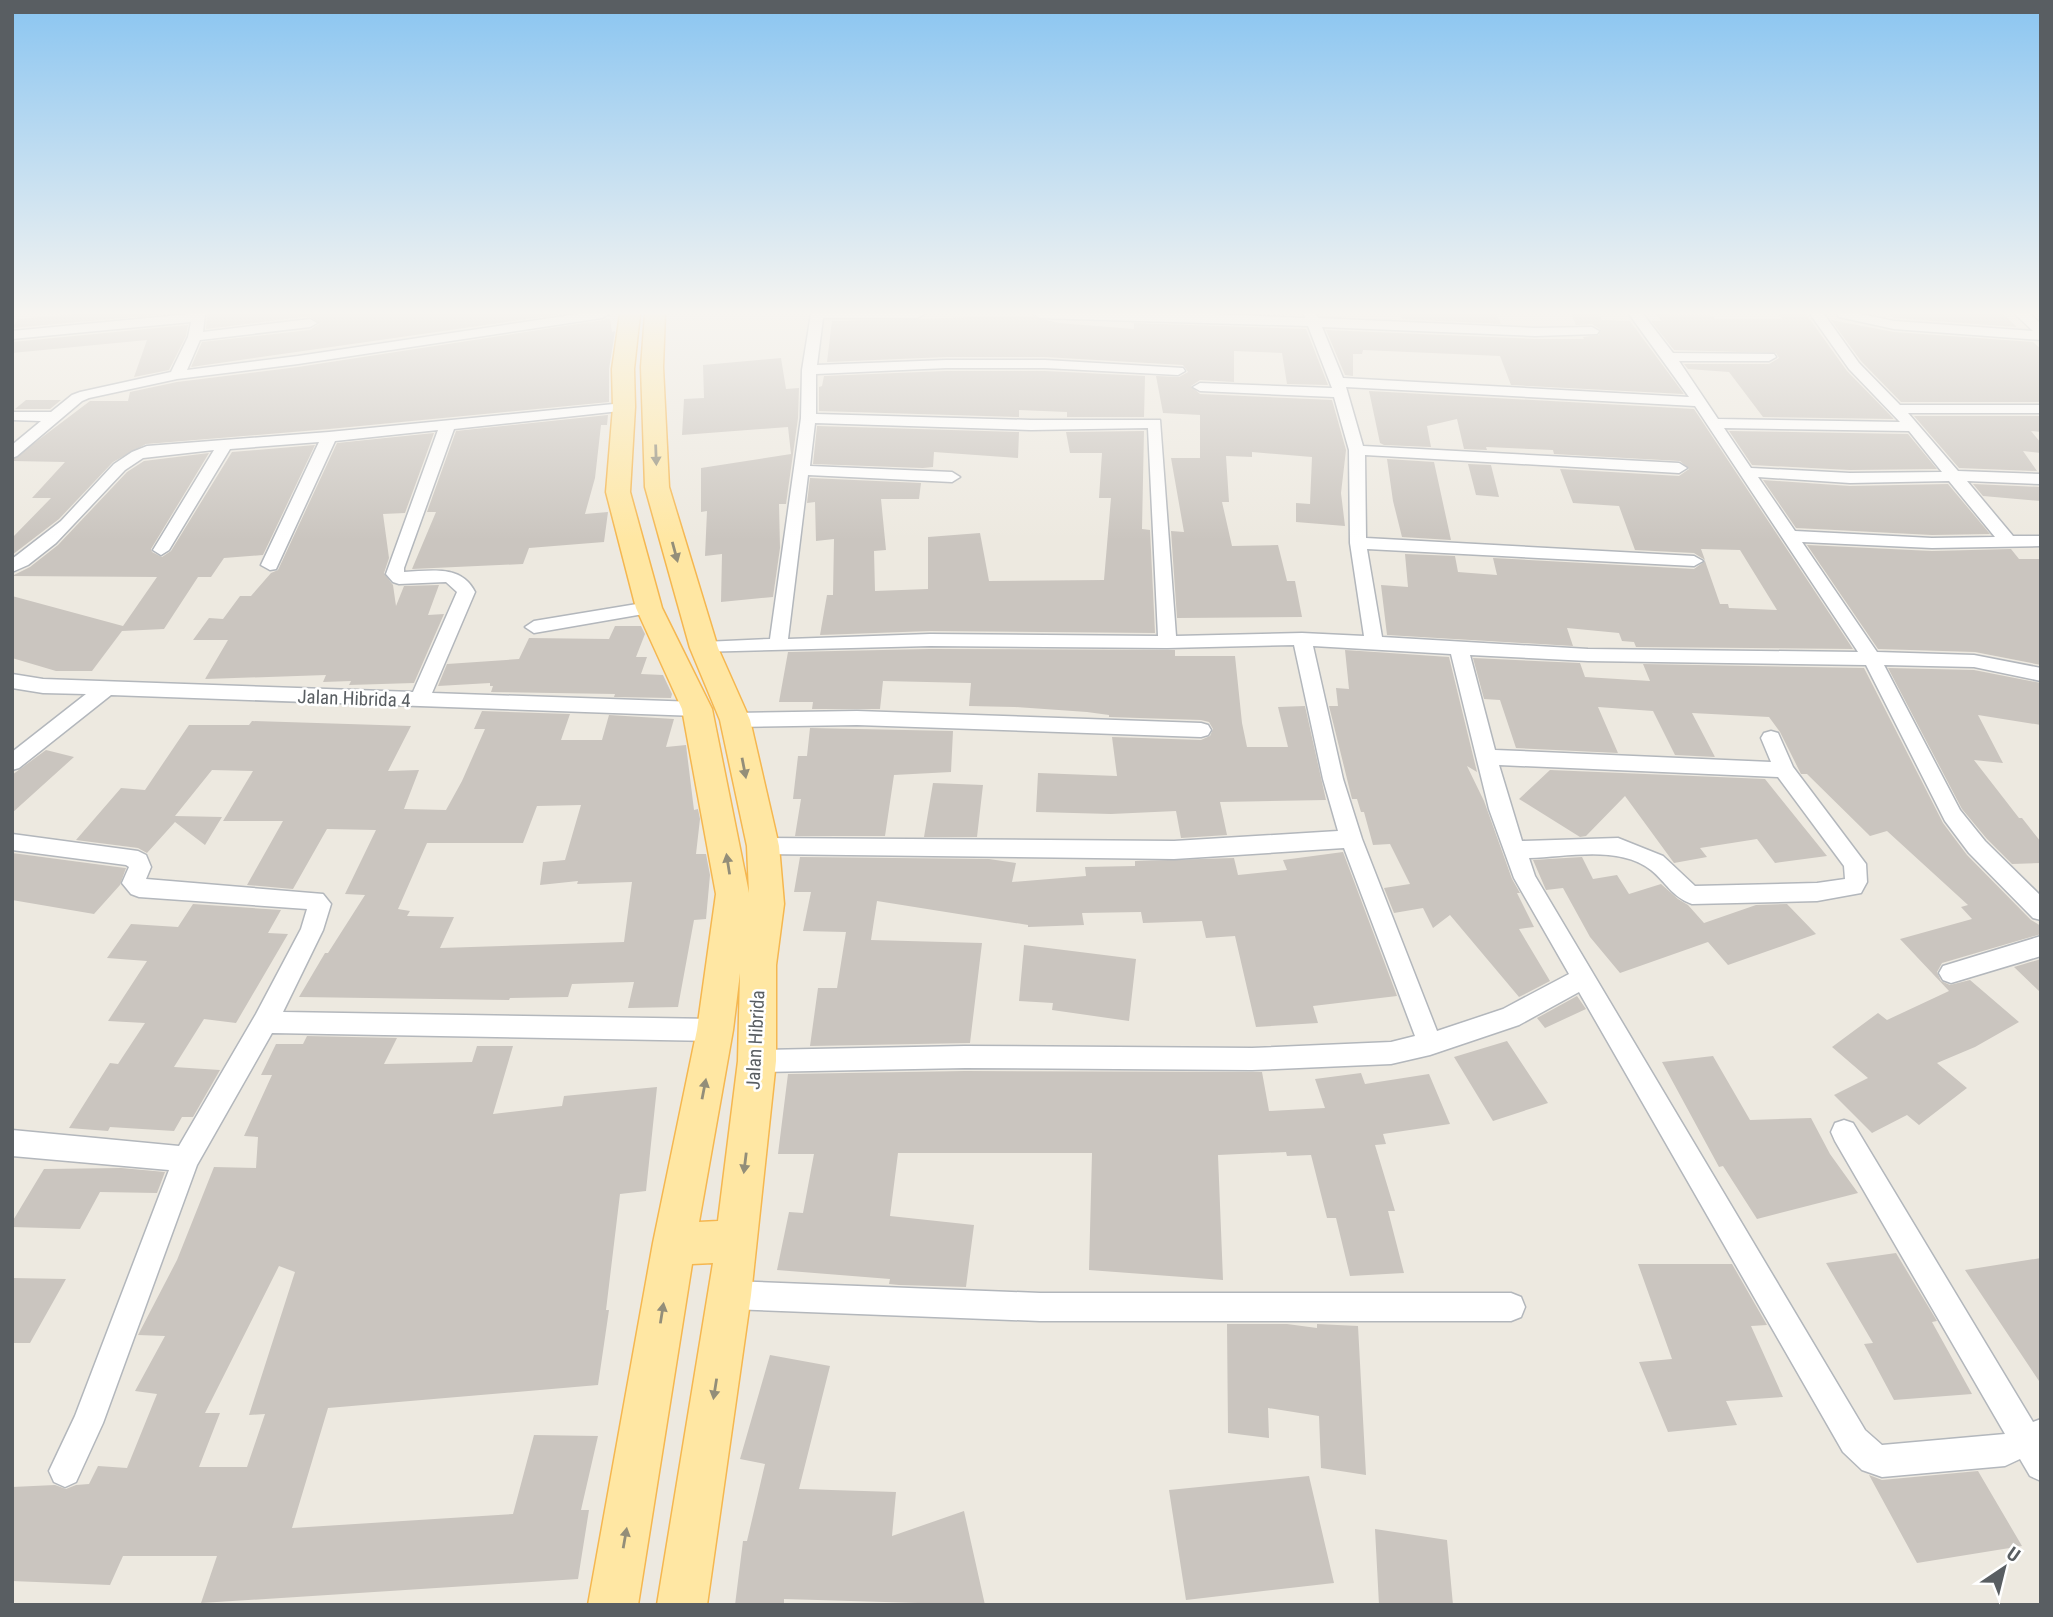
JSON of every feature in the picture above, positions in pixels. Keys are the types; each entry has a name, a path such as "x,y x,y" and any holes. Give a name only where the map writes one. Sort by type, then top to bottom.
{"main road":[{"path":"613,1605 674,1243 715,1030 733,894 697,709 649,608 618,492 624,389"},
{"name":"Jalan Hibrida","path":"653,389 657,486 704,648 735,720 763,846 767,904 758,965 757,1061 730,1295 682,1605"},
{"path":"618,492 657,486"},
{"path":"674,1243 735,1242"}],"street":[{"path":"12,453 73,401 85,395 110,389"},
{"path":"778,646 808,418 809,389"},
{"path":"1338,389 1357,450 1358,543 1374,642"},
{"path":"1376,389 1698,402"},
{"path":"1690,389 1872,659 1952,815 1977,847 2041,911"},
{"path":"1877,389 1913,427 2007,540"},
{"path":"12,567 53,537 126,460 139,453 156,449 329,437 624,407"},
{"path":"1897,409 2041,409"},
{"path":"12,416 55,417"},
{"path":"808,418 1031,425 1155,423 1167,642"},
{"path":"1711,423 1913,427"},
{"path":"419,700 466,592 462,583 449,576 399,578 395,574 395,568 448,425"},
{"path":"270,565 329,437"},
{"path":"161,550 225,445"},
{"path":"1357,450 1679,468"},
{"path":"800,470 952,477"},
{"path":"1745,472 1850,478 1955,476 2041,479"},
{"path":"1790,536 1933,543 2041,541"},
{"path":"1358,543 1693,561"},
{"path":"534,628 649,608"},
{"path":"1302,639 1333,779 1351,839 1430,1044"},
{"path":"704,648 930,640 1167,642 1302,639 1588,655 1974,661 2041,675"},
{"path":"1459,648 1500,809 1525,878 1862,1451 1873,1459 1882,1461 2036,1447 1844,1132"},
{"name":"Jalan Hibrida 4","path":"12,681 43,686 697,709"},
{"path":"12,763 107,688"},
{"path":"735,720 857,718 1201,730"},
{"path":"1515,850 1607,846 1625,849 1661,866 1676,885 1692,895 1817,892 1853,887 1856,882 1855,864 1784,770 1771,738"},
{"path":"1488,757 1784,770"},
{"path":"763,846 1174,850 1351,839"},
{"path":"12,842 130,857 138,861 140,867 133,883 139,888 315,900 320,904 312,930 265,1022 186,1159 89,1423 65,1471"},
{"path":"1951,973 2041,946"},
{"path":"757,1061 965,1057 1252,1059 1391,1053 1430,1044 1510,1017 1584,978"},
{"path":"265,1022 715,1030"},
{"path":"12,1143 186,1159"},
{"path":"730,1295 1040,1307 1511,1307"}],"building":[{"path":"142,389 609,389 609,402 146,444 113,462 59,519 12,555 12,538 51,498 32,498 65,462 12,460 90,401 128,401 130,392"},
{"path":"704,389 799,389 798,418 786,504 779,504 780,548 773,597 721,602 722,554 705,556 707,511 701,512 701,468 791,454 788,427 682,435 684,399 704,398"},
{"path":"819,389 1145,389 1144,417 1067,417 1067,412 1019,410 1019,417 819,411"},
{"path":"1159,389 1195,389 1200,394 1332,400 1346,450 1341,493 1345,526 1296,522 1296,503 1310,504 1312,457 1252,452 1252,457 1226,456 1229,502 1222,502 1232,546 1278,545 1287,581 1295,581 1302,617 1177,618 1171,531 1184,532 1171,458 1200,458 1200,415 1163,413"},
{"path":"1597,389 1681,389 1684,394"},
{"path":"1742,389 1865,389 1894,419 1763,417"},
{"path":"1889,389 2041,389 2041,402 1901,402"},
{"path":"1369,391 1694,409 1853,649 1636,647 1634,642 1622,641 1619,633 1567,628 1573,646 1387,635 1381,585 1408,587 1405,554 1455,556 1458,572 1497,575 1493,558 1694,569 1705,561 1720,604 1728,604 1729,608 1777,610 1740,550 1701,549 1705,560 1694,553 1635,550 1619,506 1573,503 1560,469 1679,476 1689,469 1680,461 1554,454 1553,450 1486,447 1487,450 1464,449 1457,419 1427,426 1431,447 1384,445 1380,443"},
{"path":"26,400 61,400 50,409 15,409"},
{"path":"608,415 607,425 601,425 595,478 585,514 608,512 604,542 529,548 523,564 412,569 436,512 427,512 456,431"},
{"path":"1914,416 2041,416 2041,432 2031,431 2041,443 2041,453 2023,451 2037,471 1959,468"},
{"path":"817,426 1019,432 1018,458 934,452 933,467 923,468 813,464"},
{"path":"1144,431 1142,529 1150,530 1155,633 930,631 820,635 827,595 833,595 834,539 816,541 815,502 807,503 810,478 921,483 919,499 881,499 886,550 874,551 875,591 928,589 928,537 980,533 989,581 1104,580 1111,498 1099,498 1102,453 1070,453 1066,432"},
{"path":"1729,431 1908,434 1937,469 1850,470 1752,465"},
{"path":"434,433 405,513 383,514 389,558 384,573 393,585 396,606 404,586 439,585 428,615 444,614 414,683 349,685 351,681 323,682 326,675 205,679 228,640 193,640 209,618 223,619 240,596 251,596 271,573 278,570 337,443"},
{"path":"315,445 263,555 224,558 211,577 198,577 164,629 122,631 92,671 56,671 12,658 12,596 123,626 157,577 12,576 30,567 58,545 127,472 144,461 209,453 151,549 162,557 171,551 232,452"},
{"path":"1387,459 1434,462 1451,540 1402,537"},
{"path":"1468,464 1491,465 1499,497 1476,495"},
{"path":"1763,480 1850,486 1948,484 1990,534 1932,535 1796,528"},
{"path":"1973,484 2041,487 2041,501 1983,496"},
{"path":"1807,545 1932,551 2011,549 2019,559 2041,559 2041,665 1975,652 1878,649"},
{"path":"615,626 641,626 645,634 636,657 647,657 641,674 663,675 672,694 671,698 614,697 615,694 491,692 493,686 490,686 490,683 438,686 447,664 519,659 529,638 609,639"},
{"path":"930,649 1175,650 1175,656 1235,656 1247,747 1288,747 1278,707 1305,706 1326,800 1220,802 1227,835 1181,838 1176,811 1111,814 1036,812 1038,773 1117,776 1112,737 1201,740 1210,736 1213,729 1209,722 969,706 971,683 883,681 880,709 812,709 813,702 779,702 788,652"},
{"path":"1345,650 1449,657 1477,772 1467,766 1484,801 1512,879 1520,893 1517,893 1534,927 1519,929 1550,981 1519,997 1450,915 1433,928 1423,908 1394,913 1384,888 1410,884 1390,844 1373,845 1364,812 1361,812 1357,799 1352,799 1329,706 1338,706 1336,688 1349,689"},
{"path":"1473,658 1580,663 1585,677 1650,681 1643,664 1864,668 1943,823 1967,855 2031,920 2041,926 2041,934 1942,963 1937,972 1941,981 1950,985 1970,980 2019,1022 1975,1047 1937,1063 1967,1088 1919,1125 1907,1115 1872,1133 1834,1095 1868,1078 1832,1047 1878,1013 1887,1020 1949,991 1900,939 1972,919 1961,907 1968,905 1887,831 1870,836 1807,774 1801,774 1780,732 1769,717 1692,713 1715,757 1675,755 1653,711 1598,707 1618,753 1516,748 1500,700 1484,699"},
{"path":"1888,668 1974,670 2041,683 2041,725 1978,715 2003,763 1974,760 2041,842 2041,863 2012,864 1962,809"},
{"path":"482,711 570,714 561,740 602,740 609,715 674,719 666,747 686,745 694,810 698,809 700,819 696,854 706,854 710,875 706,919 694,920 678,1007 628,1008 634,982 572,984 568,997 509,1000 299,997 365,895 345,894 376,830 327,829 293,889 247,885 283,821 223,821 253,771 212,770 175,816 222,817 205,845 175,822 147,853 138,848 76,840 121,788 145,790 189,725 249,725 252,721 411,726 388,771 419,770 404,809 446,810 485,729 474,729","holes":["581,805 565,860 543,862 540,885 578,881 577,884 632,882 624,942 440,948 454,917 407,916 410,911 398,909 427,843 523,843 537,806"]},
{"path":"810,728 953,731 951,772 894,775 885,836 795,836 801,799 793,799 798,756 807,756"},
{"path":"46,750 74,757 12,813 12,775"},
{"path":"1550,770 1765,779 1827,856 1775,863 1757,839 1700,848 1707,857 1674,863 1625,796 1586,836 1580,837 1519,799"},
{"path":"933,783 983,785 977,837 924,837"},
{"path":"1343,852 1397,996 1313,1006 1318,1023 1256,1027 1235,936 1206,938 1202,921 1143,923 1141,912 1082,913 1084,925 1028,927 877,901 871,940 982,943 970,1043 810,1046 818,988 837,988 846,932 803,931 811,892 794,892 800,857 989,859 1016,863 1012,882 1086,876 1085,867 1135,866 1135,861 1234,858 1238,875 1287,870 1283,860"},
{"path":"12,853 126,868 120,885 94,914 12,900"},
{"path":"1582,857 1593,879 1617,875 1629,894 1661,884 1688,905 1704,923 1756,905 1787,904 1816,934 1728,965 1708,942 1620,973 1590,937 1563,888 1546,890 1533,860"},
{"path":"193,904 281,910 268,933 288,934 236,1023 204,1019 174,1067 220,1070 193,1117 182,1117 174,1131 110,1127 108,1131 69,1128 110,1063 118,1064 145,1023 108,1021 147,961 107,958 131,924 178,927"},
{"path":"1024,945 1136,959 1129,1021 1052,1010 1053,1003 1019,1001"},
{"path":"2041,959 2041,993 2014,967"},
{"path":"1577,996 1586,1009 1545,1028 1537,1018"},
{"path":"307,1036 397,1038 384,1064 472,1062 477,1046 513,1046 493,1114 562,1106 564,1096 657,1087 646,1191 620,1194 606,1310 609,1310 598,1385 328,1408 292,1528 513,1514 534,1435 598,1436 581,1510 589,1510 578,1579 201,1603 217,1556 123,1556 110,1585 12,1581 12,1487 55,1485 66,1489 89,1484 98,1466 127,1468 157,1394 135,1391 165,1336 138,1335 177,1260 214,1167 256,1168 258,1137 244,1136 272,1075 261,1075 276,1044 303,1044","holes":["279,1266 295,1272 249,1415 265,1414 247,1467 199,1467 220,1413 205,1413"]},
{"path":"1507,1041 1548,1103 1493,1121 1454,1057"},
{"path":"1713,1056 1750,1120 1811,1118 1830,1154 1858,1193 1757,1219 1723,1166 1719,1167 1662,1062"},
{"path":"965,1071 1262,1072 1269,1111 1325,1108 1315,1079 1361,1073 1365,1084 1429,1074 1450,1124 1383,1134 1386,1144 1375,1145 1395,1211 1388,1211 1404,1273 1350,1276 1336,1218 1327,1218 1311,1155 1287,1156 1286,1152 1218,1155 1223,1280 1089,1270 1092,1153 898,1153 890,1216 974,1225 966,1287 899,1285 889,1284 890,1279 777,1270 789,1212 803,1213 814,1154 778,1154 788,1074"},
{"path":"121,1168 165,1172 157,1193 100,1192 80,1229 12,1227 12,1222 44,1169"},
{"path":"1896,1253 1937,1321 1932,1322 1972,1394 1894,1400 1864,1344 1873,1343 1826,1263"},
{"path":"2041,1258 2041,1384 1965,1270"},
{"path":"1638,1264 1732,1264 1767,1325 1751,1326 1783,1397 1726,1401 1737,1425 1668,1432 1639,1362 1672,1359"},
{"path":"12,1278 66,1279 30,1343 12,1343"},
{"path":"1227,1324 1287,1324 1317,1328 1317,1324 1358,1326 1366,1475 1321,1468 1319,1416 1268,1408 1269,1438 1228,1433"},
{"path":"770,1355 830,1366 799,1489 896,1492 892,1536 964,1511 985,1605 784,1599 784,1605 735,1605 743,1541 747,1541 765,1464 740,1459"},
{"path":"1978,1471 2022,1546 1917,1563 1869,1475 1882,1480"},
{"path":"1309,1476 1334,1583 1186,1600 1169,1490"},
{"path":"1375,1529 1447,1540 1453,1605 1379,1605"}]}
